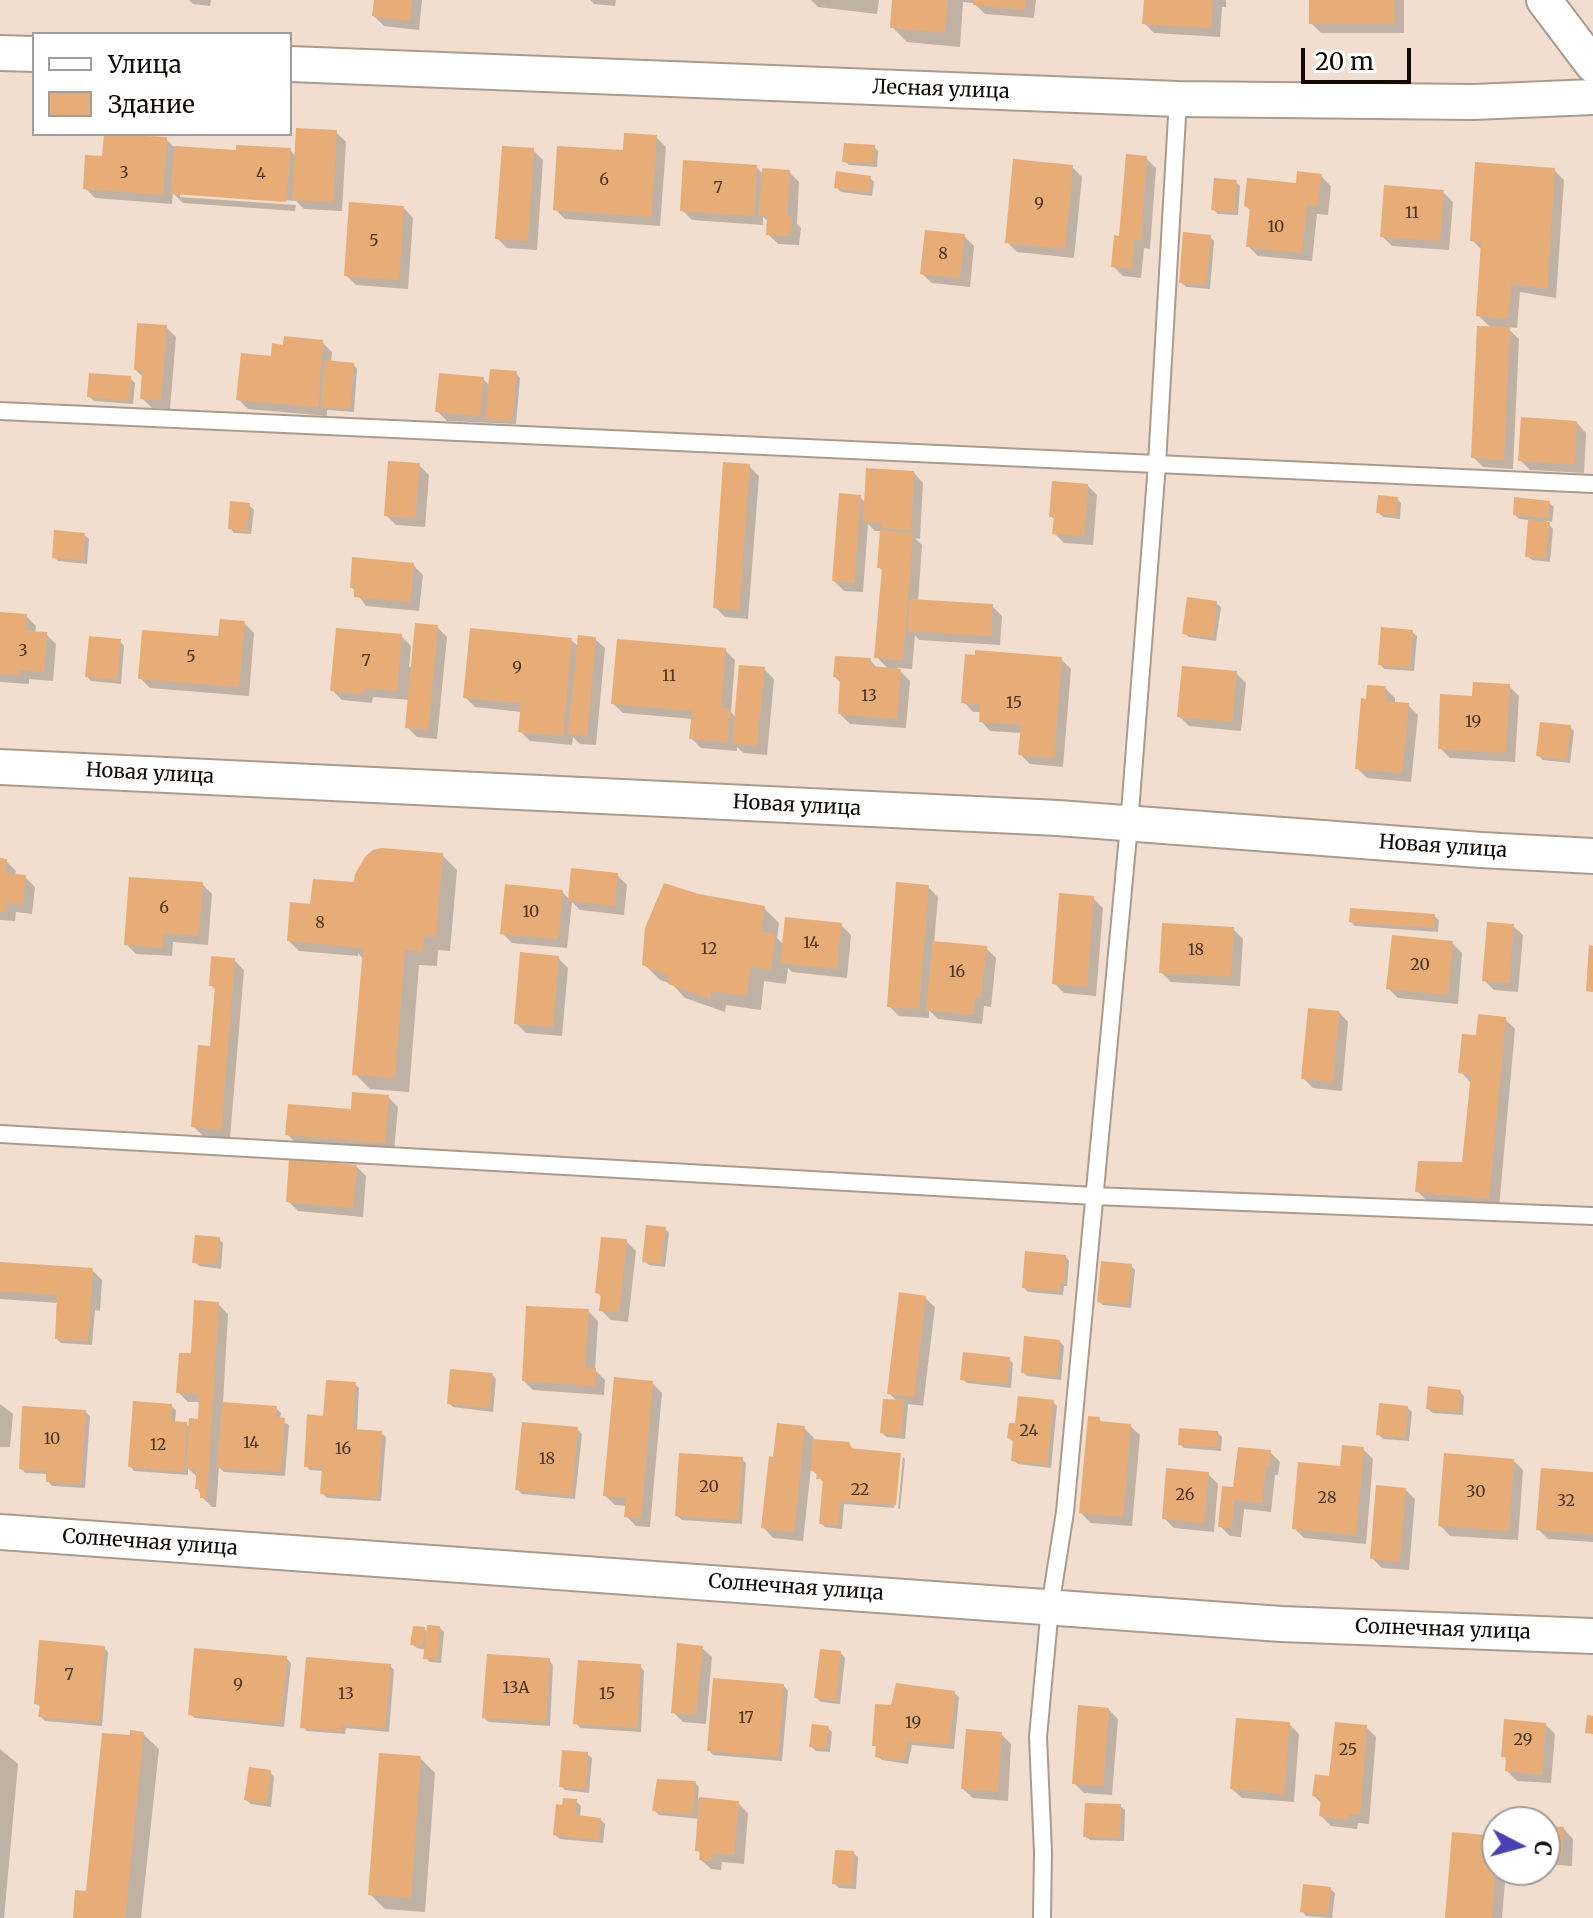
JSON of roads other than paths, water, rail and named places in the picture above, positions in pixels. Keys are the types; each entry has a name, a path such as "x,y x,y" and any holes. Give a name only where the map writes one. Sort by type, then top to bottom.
{"street":[{"path":"1544,0 1593,65"},
{"path":"0,53 32,54"},
{"name":"Лесная улица","path":"292,64 1178,99 1474,102 1593,97"},
{"name":"Новая улица","path":"0,767 1058,818 1593,856"},
{"name":"Солнечная улица","path":"0,1532 1281,1624 1593,1636"}],"lane":[{"path":"1042,1918 1043,1852 1038,1737 1050,1607 1065,1512 1129,825 1157,464 1178,99"},
{"path":"0,411 1593,484"},
{"path":"0,1134 1094,1196 1593,1216"}]}
